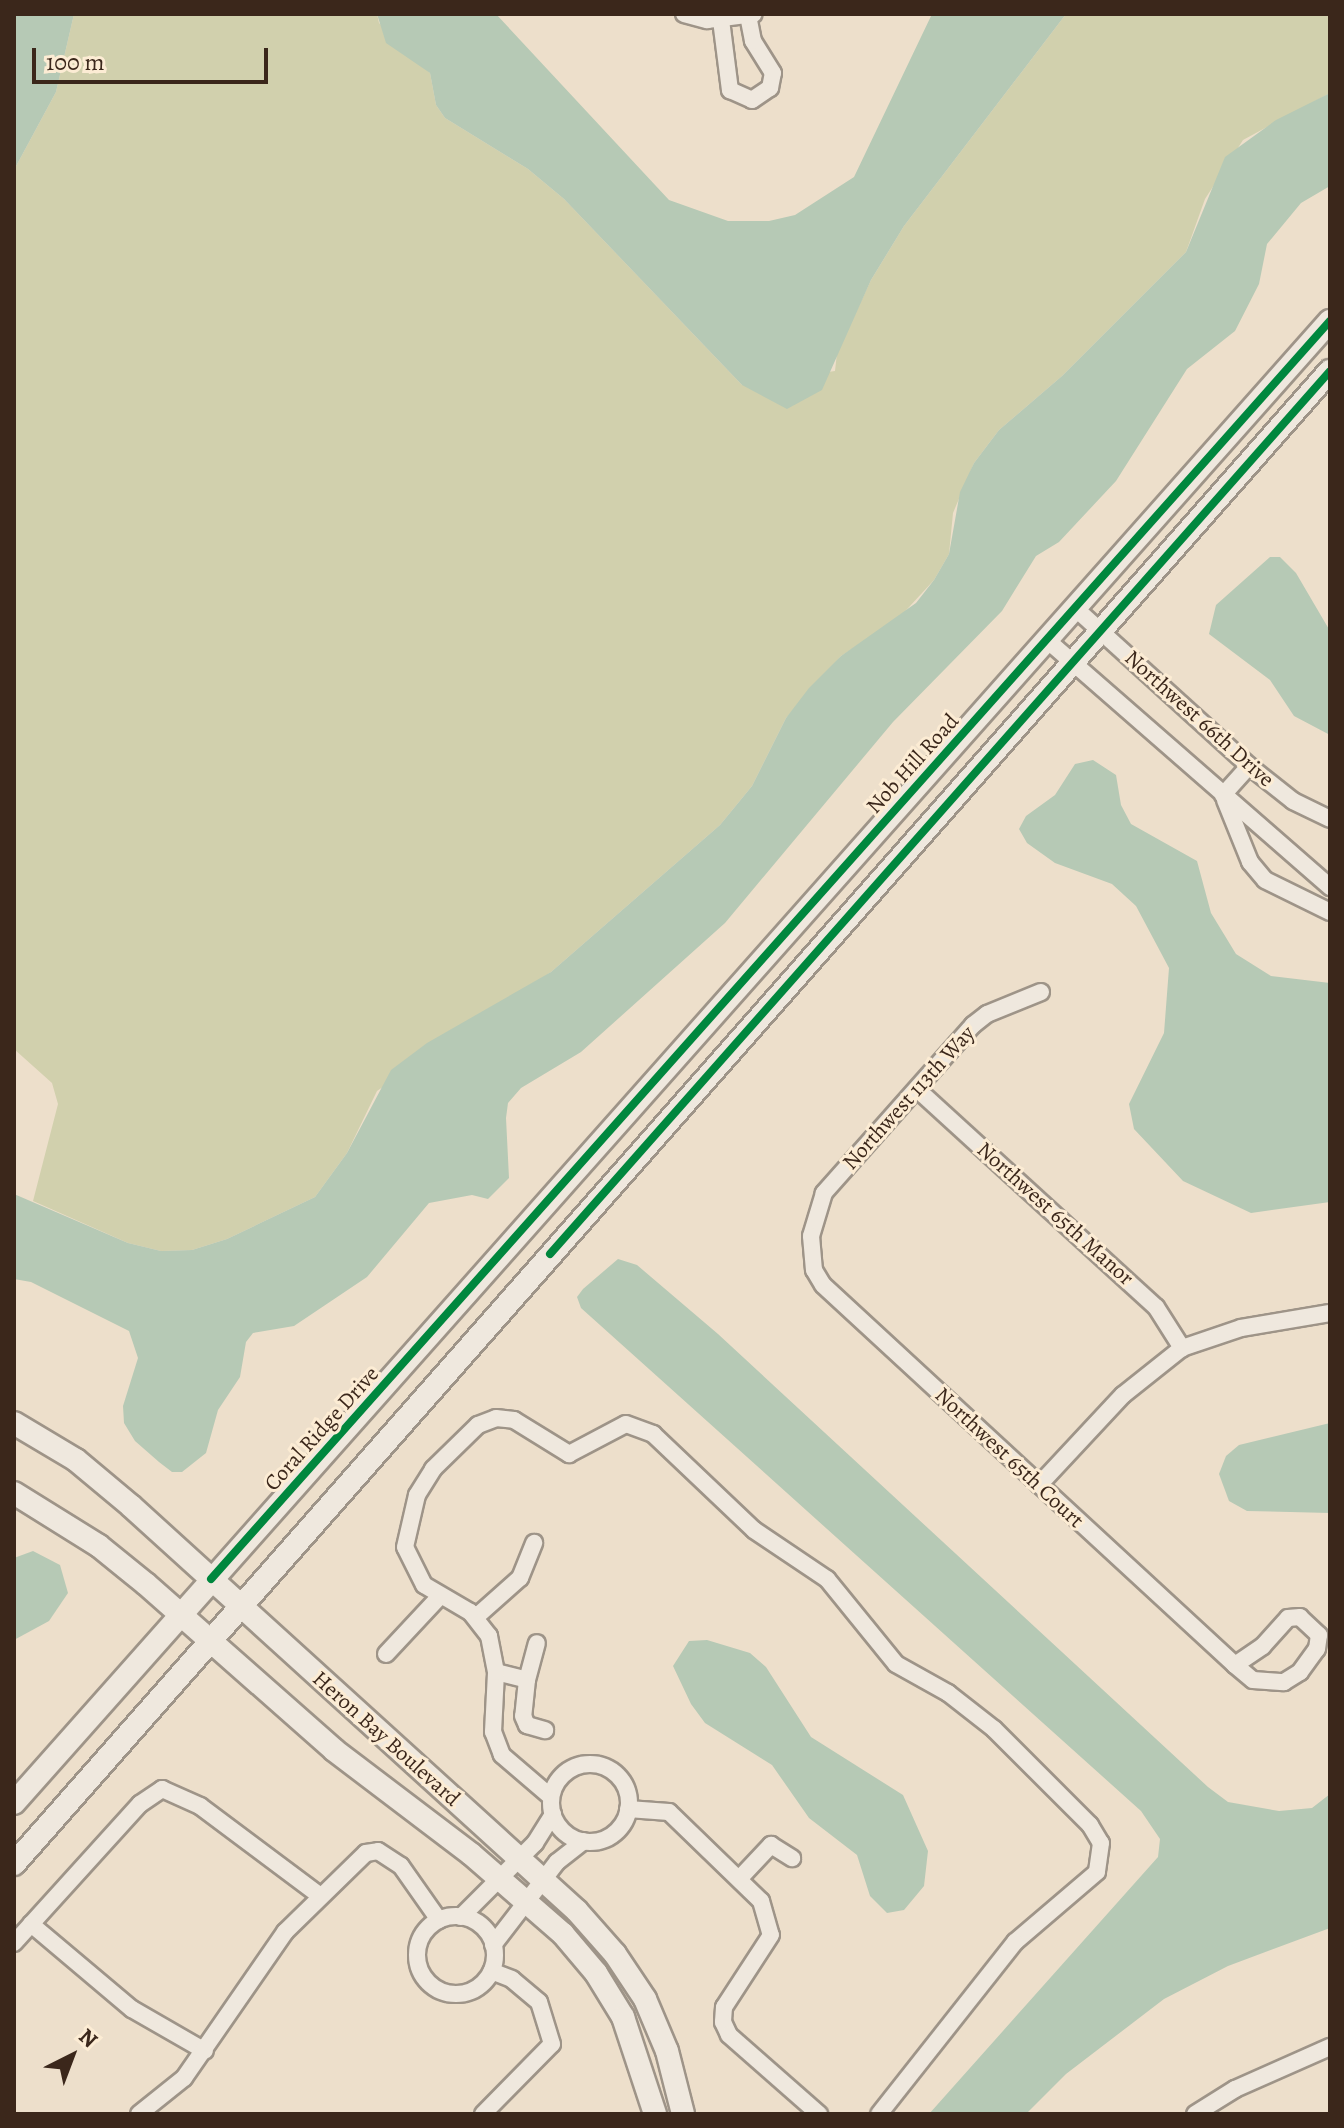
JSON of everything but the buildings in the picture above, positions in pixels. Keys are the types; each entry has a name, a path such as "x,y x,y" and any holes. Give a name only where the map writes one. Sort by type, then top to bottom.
{"main road":[{"name":"Nob Hill Road","path":"524,1232 1330,321"},
{"path":"14,1864 1330,371"},
{"name":"Coral Ridge Drive","path":"14,1803 524,1232"},
{"name":"Heron Bay Boulevard","path":"14,1423 76,1460 211,1579 521,1859 615,1954 645,1999 667,2051 683,2114"},
{"name":"Heron Bay Boulevard","path":"14,1493 99,1546 334,1750 527,1901 596,1973 623,2017 655,2114"}],"street":[{"path":"684,14 739,17"},
{"name":"Northwest 66th Drive","path":"1075,608 1249,766 1293,801 1330,819"},
{"name":"Northwest 66th Drive","path":"1047,640 1223,795 1328,882"},
{"path":"1223,795 1249,766"},
{"name":"Northwest 66th Drive","path":"1223,795 1250,862 1265,880 1330,912"},
{"name":"Northwest 113th Way","path":"811,1236 824,1193 987,1014 1041,992"},
{"name":"Northwest 65th Manor","path":"917,1089 1156,1307 1182,1348"},
{"name":"Northwest 65th Court","path":"811,1236 810,1254 823,1285 1039,1485 1235,1665 1253,1680 1284,1682 1300,1672 1317,1649 1319,1635 1300,1617 1288,1618 1263,1646 1235,1665"},
{"path":"1039,1485 1123,1395 1182,1348 1241,1328 1330,1313"},
{"path":"584,1841 563,1831 552,1806 502,1755 493,1732 496,1672 489,1636 476,1617 440,1596 417,1576 405,1547 417,1495 456,1444 478,1425 496,1418 514,1420 569,1454 582,1451 606,1430 638,1425 754,1530 827,1579 882,1652 969,1708 1090,1825 1103,1855 1097,1872 1015,1942 879,2114"},
{"path":"476,1617 520,1578 534,1543"},
{"path":"386,1654 440,1596"},
{"path":"537,1643 527,1680 523,1716 527,1725 545,1730"},
{"path":"496,1672 527,1680"},
{"path":"461,1917 521,1859 572,1768 595,1765 624,1785 628,1809 618,1830 584,1841 569,1850 493,1945 491,1971 483,1983 459,1994 434,1987 424,1977 417,1952 420,1939 439,1920 461,1917 482,1926 493,1945"},
{"path":"14,1943 140,1804 162,1789 200,1806 319,1895"},
{"path":"628,1809 669,1812 761,1901 771,1935 724,2007 723,2022 729,2035 819,2114"},
{"path":"739,1879 771,1845 792,1858"},
{"path":"139,2114 184,2078 205,2051 253,1975 319,1895 350,1864 378,1851 413,1879 439,1920"},
{"path":"31,1924 132,2009 205,2051"},
{"path":"483,2114 552,2044 550,2024 539,2002 512,1979 491,1971"},
{"path":"1195,2114 1235,2089 1330,2047"}],"shaded area":[{"path":"14,14 74,14 56,92 14,170"},
{"path":"74,14 377,14 379,23 430,73 436,105 445,118 528,169 564,199 742,385 835,371 837,353 871,280 904,226 1066,14 1330,14 1330,93 1243,140 1205,199 1186,252 1062,376 999,430 974,463 953,513 949,554 934,580 898,619 841,656 786,718 752,786 720,825 551,972 377,1091 347,1153 315,1197 227,1239 192,1250 161,1251 128,1243 33,1201 58,1104 52,1083 14,1049 14,170 56,92"},
{"path":"377,14 496,14 669,200 728,221 769,221 795,215 854,177 932,14 1066,14 904,226 871,280 822,390 787,409 742,385 564,199 528,169 445,118 436,105 430,73 386,43"},
{"path":"1330,93 1330,186 1301,203 1267,244 1259,284 1235,331 1187,369 1116,481 1059,542 1036,556 1002,611 893,722 725,923 581,1052 521,1088 508,1103 506,1118 509,1178 488,1199 472,1195 429,1203 367,1277 294,1326 253,1333 246,1342 240,1377 218,1410 206,1453 182,1472 172,1472 159,1462 135,1441 124,1423 123,1406 138,1358 129,1331 31,1282 14,1279 14,1194 128,1243 161,1251 192,1250 227,1239 315,1197 347,1153 391,1070 427,1043 551,972 720,825 752,786 786,718 809,688 841,656 916,603 934,580 949,554 960,492 974,463 999,430 1062,376 1186,252 1225,157 1276,120"},
{"path":"1270,557 1280,557 1296,573 1330,631 1330,735 1294,716 1270,680 1209,634 1216,605"},
{"path":"1093,760 1116,775 1121,805 1131,824 1197,861 1211,913 1236,954 1271,976 1330,983 1330,1202 1251,1213 1183,1181 1134,1129 1129,1104 1164,1033 1169,968 1136,906 1112,884 1055,863 1027,843 1019,829 1026,816 1055,795 1075,764"},
{"path":"618,1259 637,1265 718,1334 1208,1787 1228,1802 1279,1811 1312,1808 1330,1794 1330,1928 1228,1966 1164,1999 1066,2074 1026,2114 929,2114 1158,1857 1160,1839 1141,1811 581,1308 577,1297 583,1289"},
{"path":"1330,1423 1330,1513 1247,1511 1229,1501 1219,1474 1226,1456 1239,1445"},
{"path":"33,1551 60,1565 68,1593 49,1621 14,1640 14,1558"},
{"path":"707,1640 750,1653 766,1667 811,1737 903,1795 928,1851 924,1886 904,1910 887,1913 870,1896 857,1855 809,1818 772,1765 705,1723 691,1704 673,1666 689,1641"}],"cycle path":[{"path":"211,1579 1330,321"},
{"path":"550,1254 1330,371"}]}
